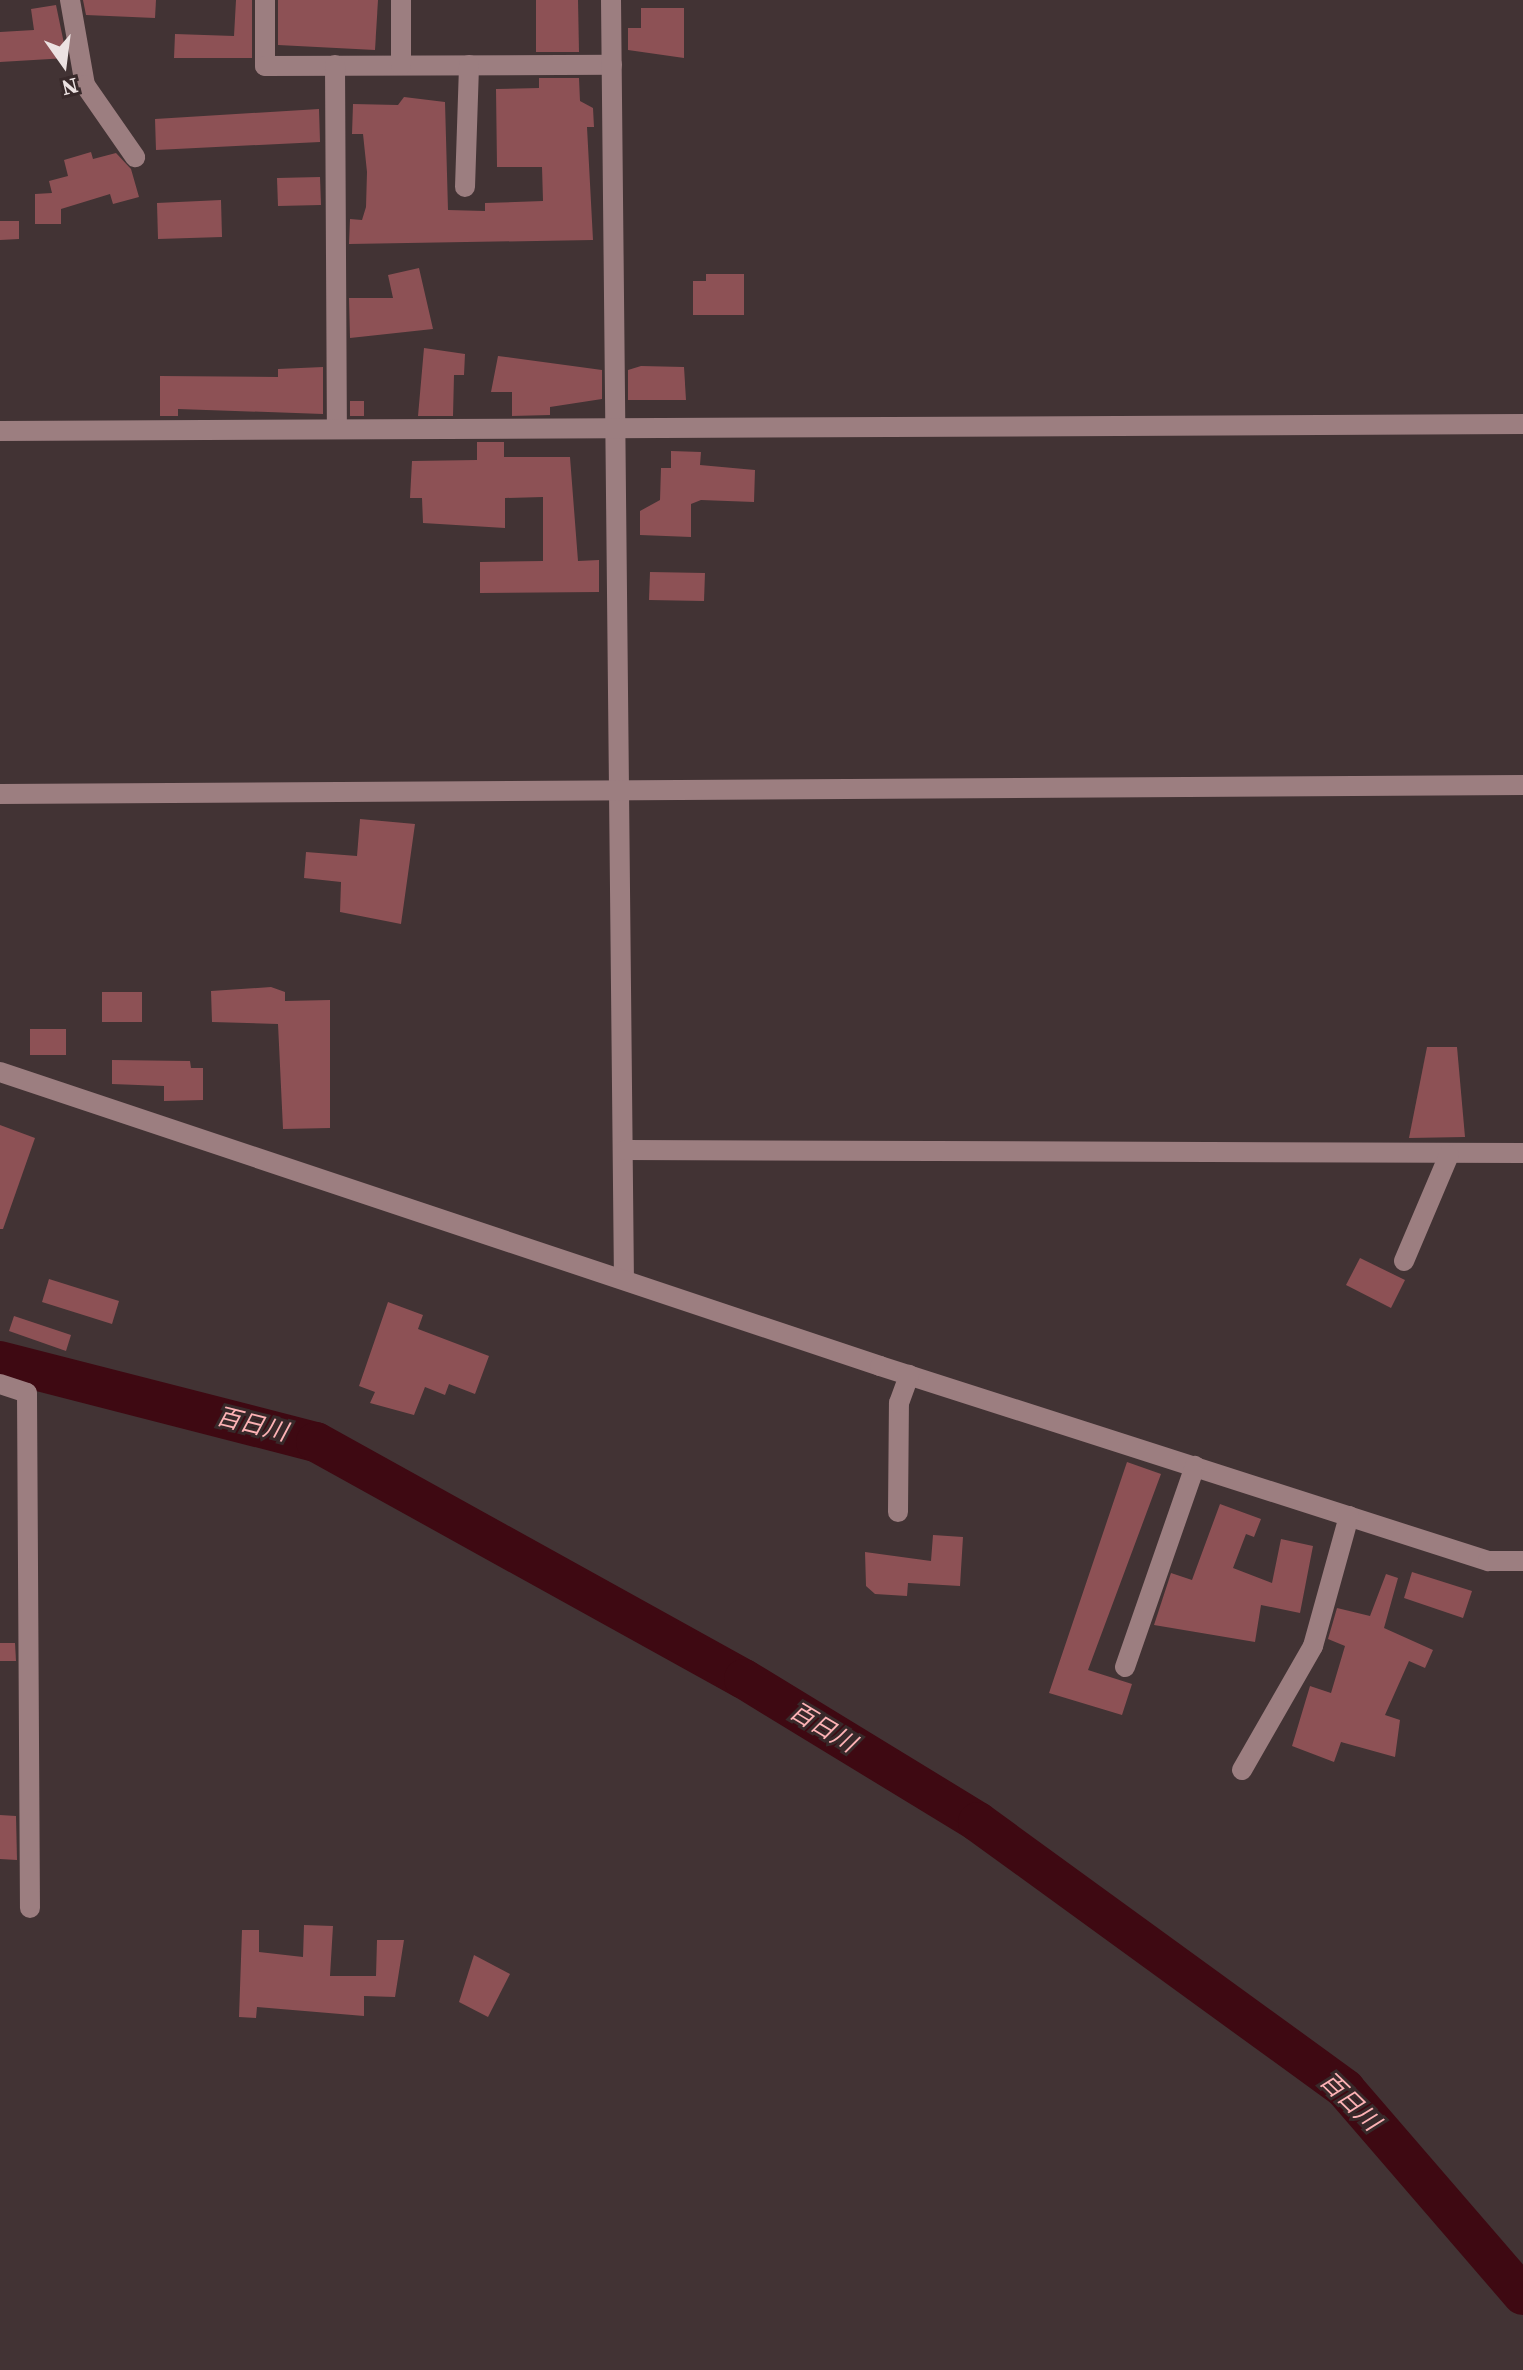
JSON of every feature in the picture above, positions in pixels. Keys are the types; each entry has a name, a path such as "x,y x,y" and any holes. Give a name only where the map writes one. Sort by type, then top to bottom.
{"street":[{"path":"70,0 85,85 135,157"},
{"path":"265,0 265,66 612,65"},
{"path":"401,0 401,65"},
{"path":"611,0 612,429 620,788 624,1275"},
{"path":"335,65 337,429"},
{"path":"465,187 469,65"},
{"path":"0,431 1523,424"},
{"path":"0,794 1523,785"},
{"path":"0,1072 624,1275 909,1375 1488,1561 1523,1561"},
{"path":"625,1150 1523,1153"},
{"path":"1404,1261 1449,1155"},
{"path":"898,1512 899,1403 909,1375"},
{"path":"0,1384 27,1393 30,1908"},
{"path":"1125,1667 1195,1466"},
{"path":"1242,1770 1313,1646 1349,1516"}],"building":[{"path":"83,0 156,0 155,18 86,15"},
{"path":"236,0 252,0 252,58 174,58 175,34 234,36"},
{"path":"278,0 378,0 375,50 278,45"},
{"path":"536,0 578,0 579,52 536,52"},
{"path":"56,5 67,58 0,62 0,32 34,30 31,9"},
{"path":"641,8 684,8 684,58 628,50 628,28 641,28"},
{"path":"539,78 579,78 580,101 593,108 594,127 587,127 593,240 349,244 350,219 362,220 366,207 367,172 363,134 352,134 353,104 398,105 404,97 445,102 448,210 485,211 485,203 543,201 542,167 497,167 496,89 539,88"},
{"path":"319,109 320,142 156,150 155,119"},
{"path":"91,152 93,159 116,153 131,169 139,197 113,204 110,194 61,209 61,224 35,224 35,194 52,193 49,181 68,176 64,160"},
{"path":"320,177 321,205 278,206 277,178"},
{"path":"221,200 222,237 158,239 157,203"},
{"path":"0,221 19,221 19,239 0,240"},
{"path":"419,268 433,329 350,338 349,298 393,298 388,275"},
{"path":"706,274 744,274 744,315 693,315 693,281 706,281"},
{"path":"424,348 465,354 464,375 454,375 453,416 418,416"},
{"path":"498,356 602,370 602,399 550,407 550,415 512,416 512,392 491,392"},
{"path":"641,366 684,367 686,400 628,400 628,370"},
{"path":"323,367 323,414 178,409 178,416 160,416 160,376 278,377 278,369"},
{"path":"350,401 364,401 364,416 350,416"},
{"path":"477,442 504,442 504,457 570,457 578,561 599,560 599,592 480,593 480,562 543,561 543,497 505,498 505,528 423,523 422,498 410,498 412,461 477,460"},
{"path":"671,451 701,452 700,465 755,470 754,502 701,500 691,504 691,537 640,535 640,511 660,500 661,468 671,468"},
{"path":"650,572 705,573 704,601 649,600"},
{"path":"360,819 415,824 401,924 340,912 341,882 304,878 306,852 357,856"},
{"path":"271,987 285,992 285,1001 330,1000 330,1128 283,1129 278,1024 212,1022 211,991"},
{"path":"102,992 142,992 142,1022 102,1022"},
{"path":"30,1029 66,1029 66,1055 30,1055"},
{"path":"1427,1047 1457,1047 1465,1137 1409,1138"},
{"path":"112,1060 190,1061 191,1068 203,1068 203,1100 164,1101 164,1086 112,1084"},
{"path":"0,1125 35,1138 3,1229 0,1229"},
{"path":"1360,1258 1405,1280 1391,1308 1346,1285"},
{"path":"49,1279 119,1301 112,1324 42,1302"},
{"path":"388,1302 423,1315 418,1329 489,1356 475,1394 449,1384 445,1395 425,1387 414,1415 370,1403 375,1392 359,1386"},
{"path":"14,1316 71,1335 66,1351 9,1331"},
{"path":"1127,1462 1161,1474 1088,1670 1132,1684 1122,1715 1049,1693"},
{"path":"1220,1504 1261,1519 1254,1537 1246,1534 1233,1568 1272,1583 1281,1539 1313,1546 1300,1613 1261,1605 1255,1642 1154,1625 1171,1573 1192,1580"},
{"path":"933,1535 963,1537 960,1586 908,1583 907,1596 875,1594 866,1586 865,1552 931,1561"},
{"path":"1412,1572 1472,1591 1463,1618 1404,1598"},
{"path":"1386,1574 1398,1578 1384,1628 1433,1650 1425,1668 1409,1661 1385,1715 1400,1720 1395,1757 1341,1742 1334,1762 1292,1746 1310,1686 1331,1693 1345,1646 1328,1639 1337,1608 1370,1616"},
{"path":"0,1643 15,1643 16,1661 0,1661"},
{"path":"0,1815 16,1816 17,1860 0,1859"},
{"path":"304,1925 333,1926 330,1976 376,1976 377,1940 404,1940 395,1997 364,1996 364,2016 257,2007 256,2018 239,2017 242,1930 259,1930 259,1952 303,1957"},
{"path":"474,1955 510,1974 488,2017 459,2002"}],"waterway":[{"name":"百日川","path":"0,1361 316,1442 744,1679 978,1822 1345,2089 1523,2295"}]}
